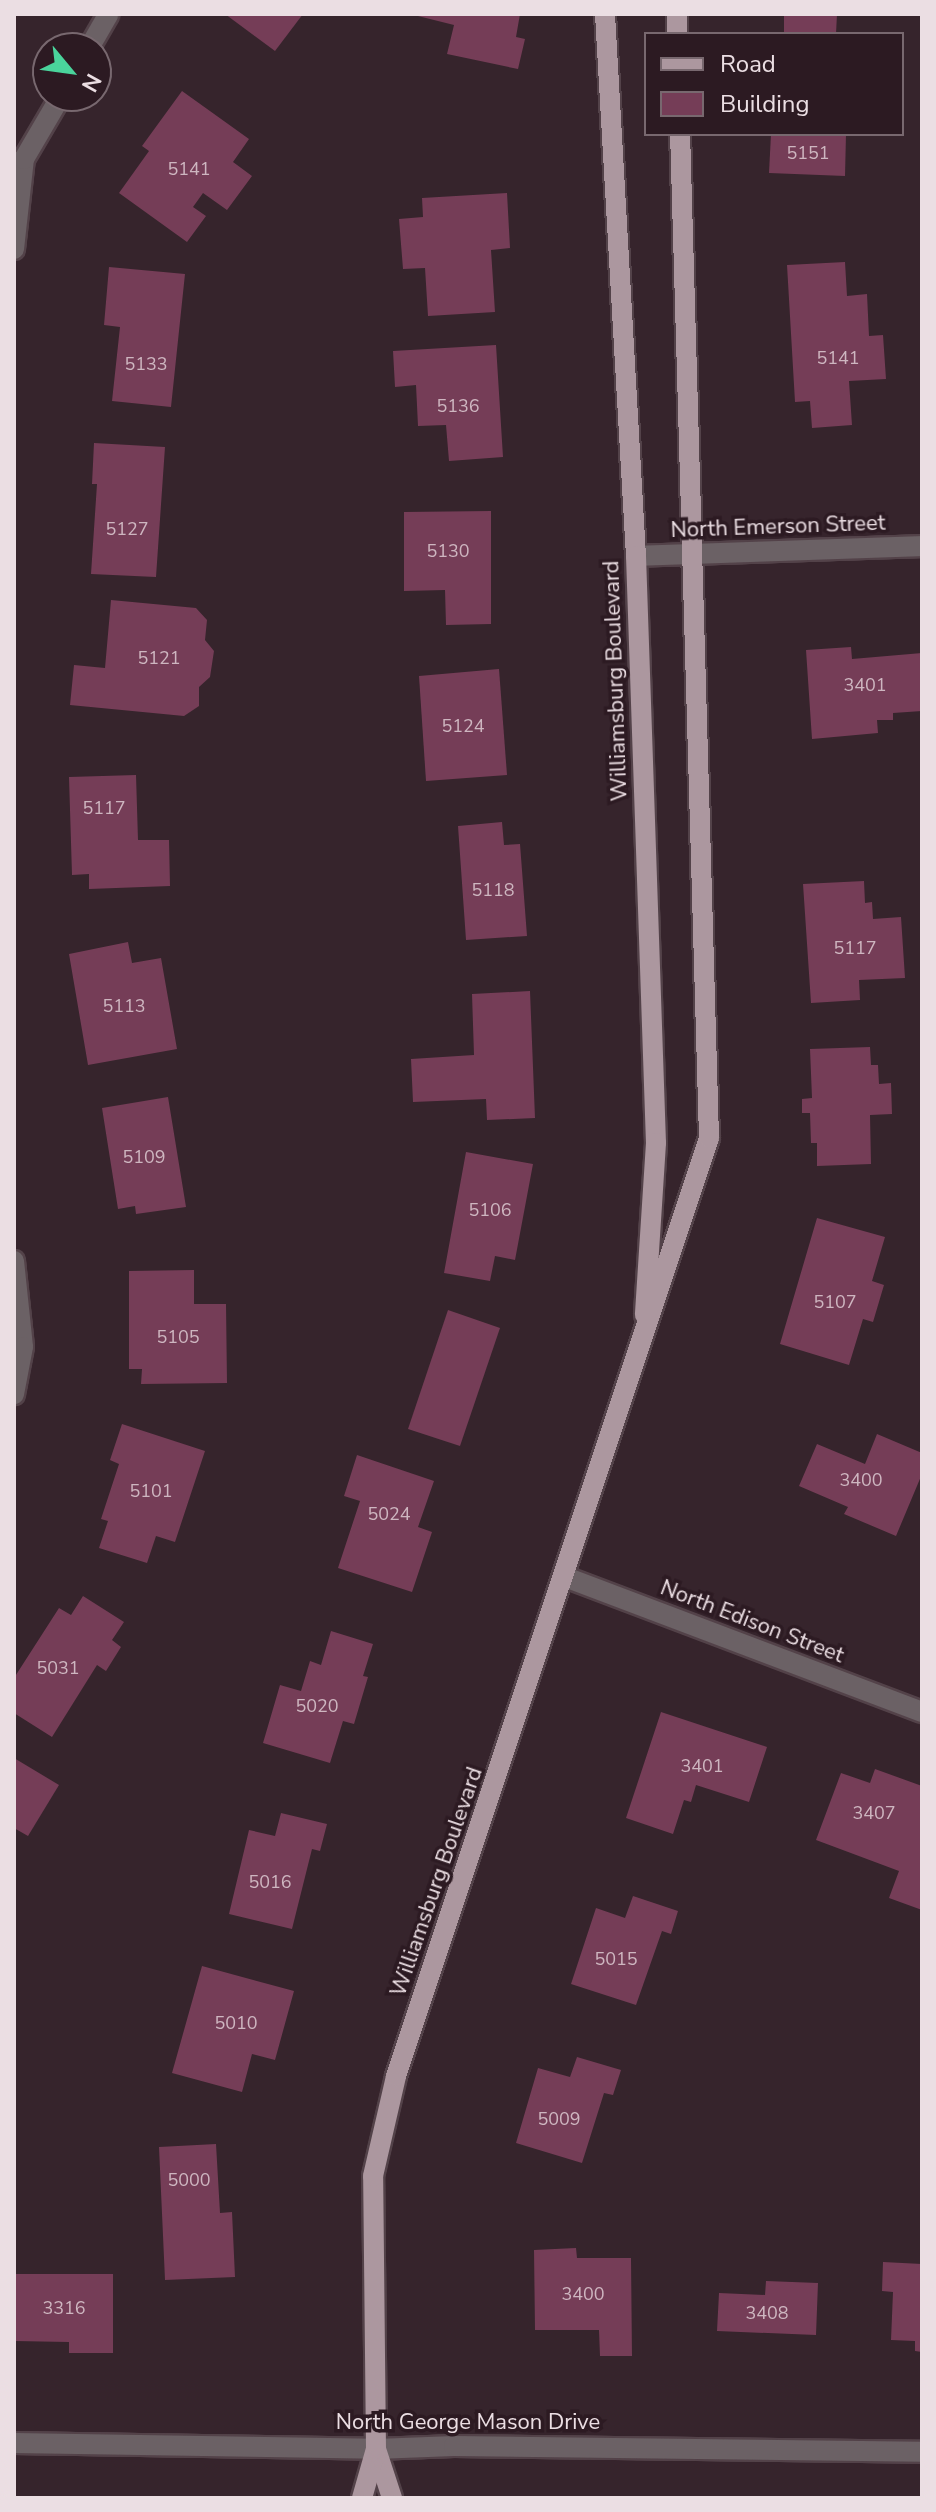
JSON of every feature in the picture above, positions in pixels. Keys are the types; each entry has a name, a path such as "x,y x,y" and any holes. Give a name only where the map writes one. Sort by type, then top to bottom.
{"main road":[{"name":"Williamsburg Boulevard","path":"605,14 636,556 656,1143 642,1347"},
{"name":"Williamsburg Boulevard","path":"362,2498 376,2449 373,2176 396,2076 642,1347 709,1138 680,136"},
{"name":"Williamsburg Boulevard","path":"376,2449 392,2498"}],"street":[{"path":"98,32 109,14"},
{"path":"14,249 24,159 52,112"},
{"name":"North Emerson Street","path":"636,556 922,546"},
{"path":"14,1261 23,1347 14,1394"},
{"name":"North Edison Street","path":"565,1577 922,1712"},
{"name":"North George Mason Drive","path":"14,2443 376,2449 454,2446 922,2452"}],"building":[{"path":"225,14 303,14 275,51"},
{"path":"410,14 520,14 516,37 525,39 518,69 447,54 454,25"},
{"path":"784,14 837,14 836,32 784,32"},
{"path":"182,91 249,139 233,162 252,176 227,210 203,193 193,207 206,216 187,242 119,193 149,151 142,146"},
{"path":"771,136 846,136 845,176 769,173"},
{"path":"507,193 510,248 491,250 495,312 428,316 425,268 403,269 399,219 423,217 422,198"},
{"path":"845,262 847,296 867,294 869,336 883,335 886,379 849,381 852,425 812,428 810,401 795,402 787,265"},
{"path":"109,267 185,274 171,407 112,401 120,327 104,325"},
{"path":"496,345 503,457 449,461 446,425 418,426 416,385 395,387 393,351"},
{"path":"94,443 165,447 156,577 91,574 97,484 92,484"},
{"path":"491,511 491,624 446,625 445,590 404,591 404,512"},
{"path":"111,600 196,608 207,620 205,640 214,651 210,677 199,687 199,706 184,716 70,705 74,665 105,668"},
{"path":"851,647 852,659 922,653 922,711 893,713 893,720 877,720 878,733 812,739 806,650"},
{"path":"499,669 507,775 426,781 419,676"},
{"path":"136,775 138,840 169,840 170,886 89,889 89,874 72,875 69,777"},
{"path":"502,822 504,845 520,844 527,936 466,940 458,826"},
{"path":"864,881 865,903 872,902 873,919 901,917 905,978 859,980 860,1000 811,1003 803,884"},
{"path":"128,942 132,963 161,958 177,1049 88,1065 69,954"},
{"path":"530,991 535,1118 487,1120 486,1099 413,1102 411,1059 474,1055 472,994"},
{"path":"870,1047 871,1065 878,1065 879,1084 891,1083 892,1114 870,1115 871,1164 817,1166 817,1143 811,1143 810,1113 802,1113 802,1099 812,1098 810,1049"},
{"path":"168,1097 186,1207 136,1214 135,1206 118,1209 102,1108"},
{"path":"466,1152 533,1164 515,1260 495,1256 490,1281 444,1273"},
{"path":"817,1218 885,1237 872,1281 884,1285 873,1322 863,1319 849,1365 780,1344"},
{"path":"194,1270 194,1304 226,1304 227,1383 141,1384 142,1369 129,1369 129,1271"},
{"path":"448,1310 500,1328 460,1446 408,1429"},
{"path":"122,1424 205,1451 175,1542 156,1536 147,1563 99,1548 108,1521 101,1519 119,1464 110,1460"},
{"path":"877,1434 922,1453 922,1474 896,1536 844,1514 848,1507 799,1486 817,1444 865,1464"},
{"path":"357,1455 434,1481 418,1527 432,1532 412,1592 338,1568 360,1501 344,1496"},
{"path":"83,1596 124,1622 112,1640 121,1647 106,1671 97,1665 52,1737 14,1713 14,1678 59,1608 71,1615"},
{"path":"331,1631 373,1644 363,1676 368,1677 354,1724 343,1721 330,1763 263,1743 280,1685 301,1691 310,1661 321,1665"},
{"path":"661,1712 767,1747 749,1802 696,1785 691,1802 684,1800 673,1834 626,1818"},
{"path":"14,1758 59,1785 28,1836 14,1828"},
{"path":"875,1769 922,1786 922,1910 889,1898 899,1871 816,1840 841,1773 870,1783"},
{"path":"281,1813 327,1824 320,1851 312,1849 292,1929 229,1914 249,1830 275,1836"},
{"path":"633,1896 678,1911 671,1934 662,1931 636,2005 571,1984 596,1908 625,1918"},
{"path":"202,1966 294,1991 275,2060 252,2054 242,2092 172,2073"},
{"path":"577,2057 621,2070 613,2095 604,2093 582,2163 516,2143 538,2068 570,2077"},
{"path":"216,2144 220,2213 232,2212 235,2277 165,2280 159,2147"},
{"path":"576,2248 577,2258 631,2258 632,2356 600,2356 599,2330 535,2330 534,2250"},
{"path":"883,2262 922,2264 922,2352 915,2351 915,2341 891,2340 893,2292 882,2291"},
{"path":"14,2274 113,2274 113,2353 69,2353 69,2342 14,2341"},
{"path":"766,2281 818,2283 816,2335 717,2331 719,2293 765,2295"}]}
